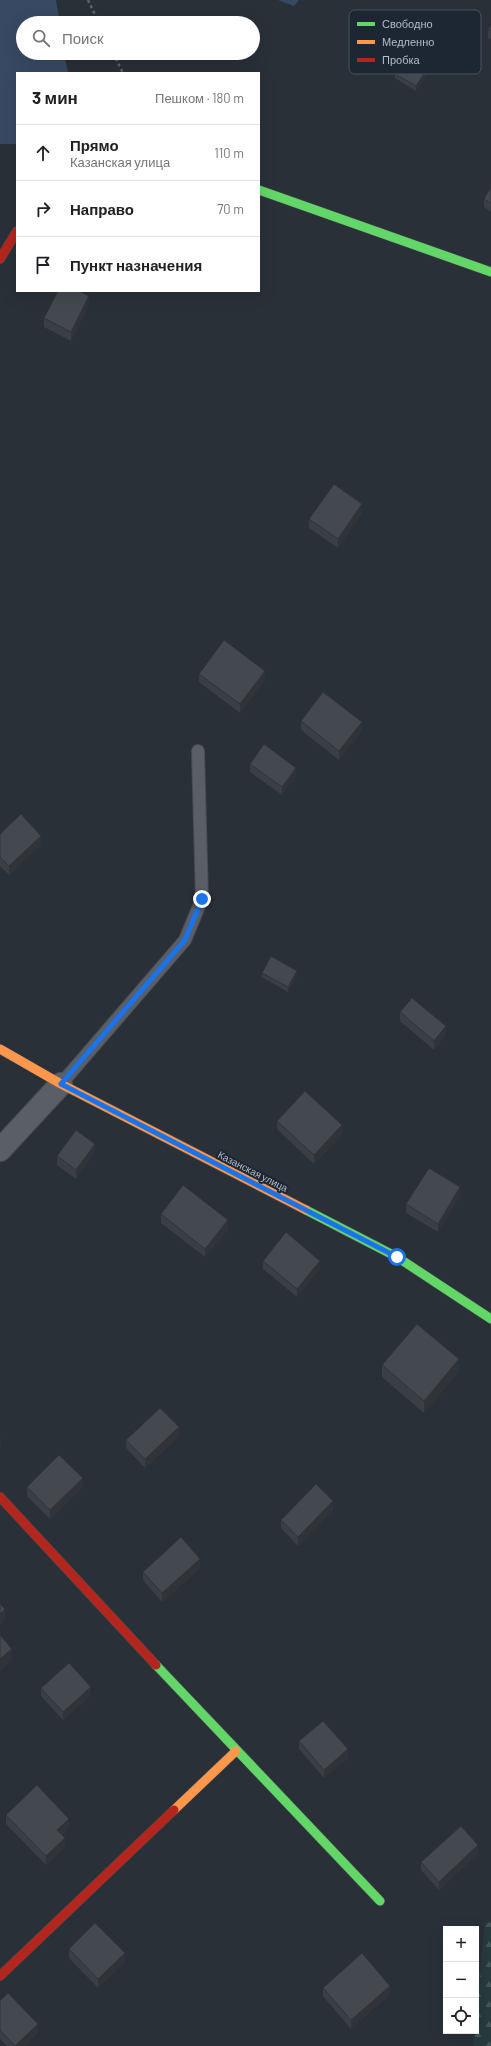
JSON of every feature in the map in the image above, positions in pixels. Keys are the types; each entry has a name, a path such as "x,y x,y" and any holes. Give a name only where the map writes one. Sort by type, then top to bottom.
{"street":[{"path":"260,190 491,272"},
{"path":"0,259 16,233"},
{"name":"Казанская улица","path":"0,1049 61,1084 397,1257 491,1319"},
{"path":"0,1150 61,1084"},
{"path":"0,1497 236,1751 380,1901"},
{"path":"0,1976 236,1751"}],"lane":[{"path":"61,1084 185,940 202,899 198,751"}],"path":[{"path":"88,0 96,16"},
{"path":"116,60 122,72"}],"green space":[{"path":"485,1922 491,1923 491,2046 473,2046 474,2034 479,2034 479,1981"}],"water":[{"path":"0,0 56,0 59,16 16,16 16,60 65,60 68,72 16,72 16,144 0,144"},
{"path":"278,0 299,0 294,6"}],"building":[{"path":"395,74 424,74 416,86"},
{"path":"491,187 491,203 484,199"},
{"path":"57,292 81,292 89,296 71,332 44,318"},
{"path":"334,484 362,504 338,539 309,519"},
{"path":"224,640 265,671 240,704 199,674"},
{"path":"323,692 362,722 339,751 301,721"},
{"path":"264,744 296,768 282,787 250,764"},
{"path":"21,814 41,836 9,866 0,857 0,834"},
{"path":"271,956 297,971 288,987 262,973"},
{"path":"412,998 446,1026 434,1041 400,1012"},
{"path":"305,1091 342,1125 314,1155 277,1121"},
{"path":"76,1130 95,1144 76,1170 57,1156"},
{"path":"429,1168 460,1187 438,1224 406,1204"},
{"path":"183,1185 228,1220 205,1249 161,1214"},
{"path":"286,1232 320,1261 297,1289 263,1261"},
{"path":"417,1324 459,1359 424,1401 382,1365"},
{"path":"160,1408 179,1427 145,1459 126,1440"},
{"path":"59,1455 83,1478 50,1510 27,1487"},
{"path":"316,1484 333,1501 298,1537 281,1520"},
{"path":"181,1537 200,1559 162,1593 143,1572"},
{"path":"0,1604 5,1609 0,1614"},
{"path":"0,1635 12,1649 0,1659"},
{"path":"69,1663 91,1687 63,1712 41,1688"},
{"path":"323,1721 348,1749 324,1770 299,1741"},
{"path":"37,1785 69,1819 57,1830 65,1838 46,1856 6,1815"},
{"path":"461,1826 478,1845 439,1882 421,1862"},
{"path":"95,1923 125,1953 98,1979 69,1949"},
{"path":"362,1953 390,1986 351,2020 323,1988"},
{"path":"8,1993 38,2024 15,2046 0,2030 0,2001"}],"traffic: fast":[{"path":"260,190 491,272"},
{"path":"306,1210 397,1257 491,1319"},
{"path":"156,1665 380,1901"}],"traffic: slow":[{"path":"0,1049 61,1084 306,1210"},
{"path":"174,1810 236,1751"}],"traffic: jam":[{"path":"0,259 16,233"},
{"path":"0,1497 156,1665"},
{"path":"0,1976 174,1810"}],"route":[{"path":"202,899 185,940 61,1084 397,1257"}]}
